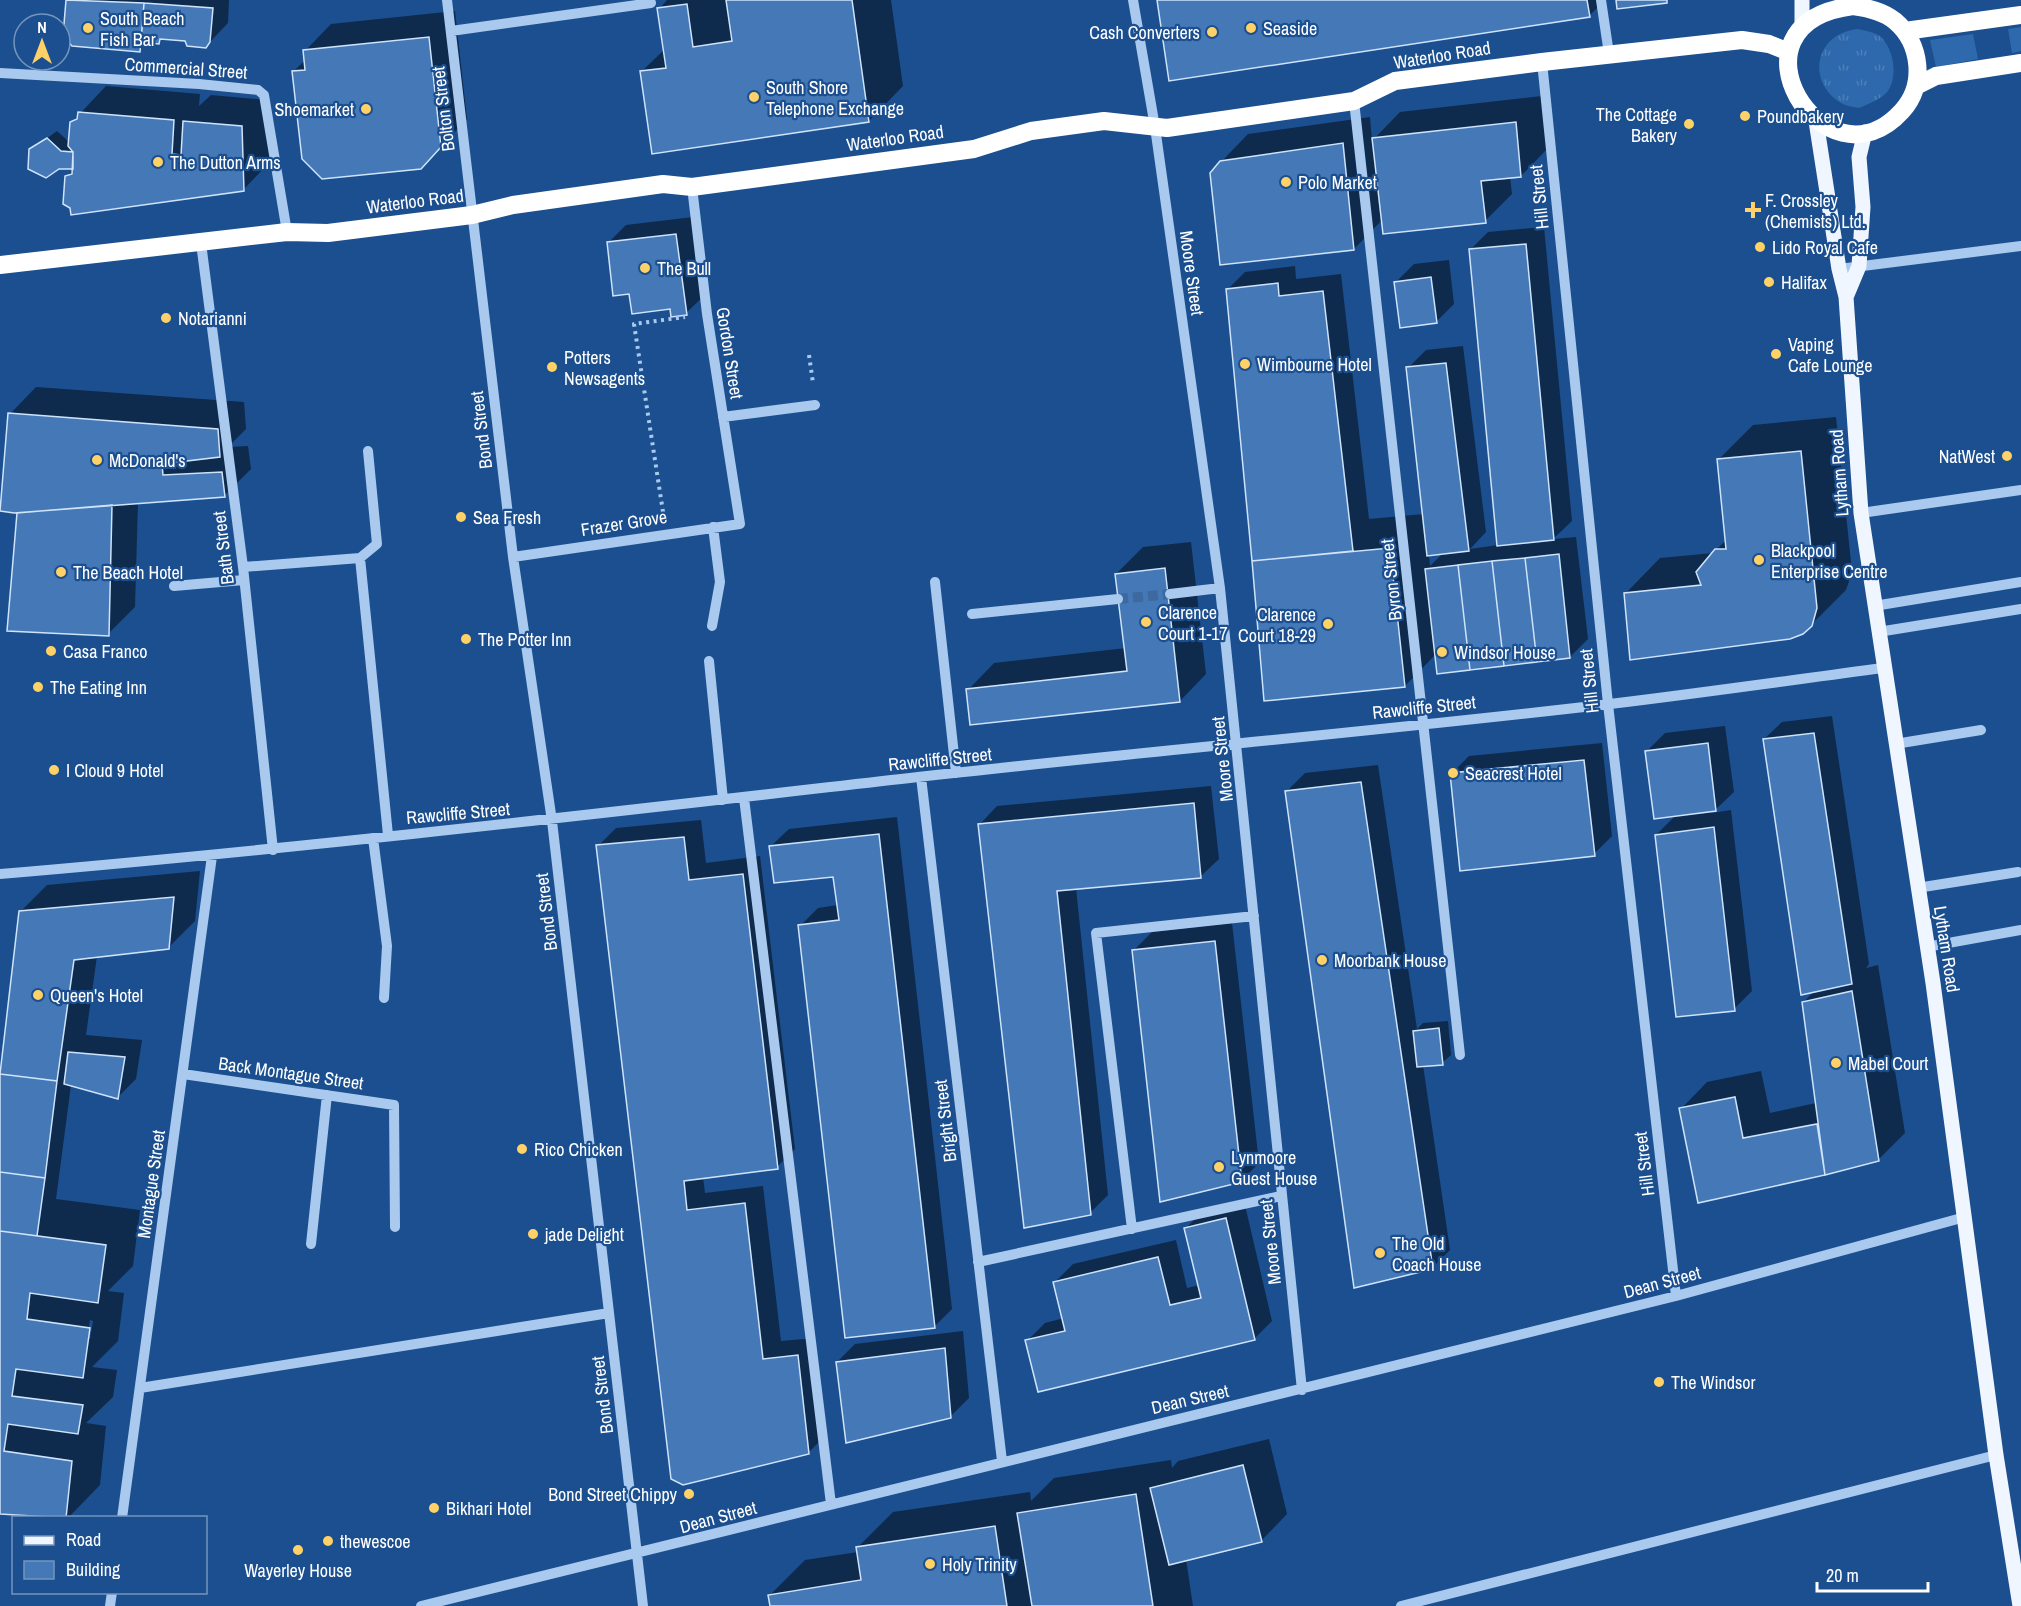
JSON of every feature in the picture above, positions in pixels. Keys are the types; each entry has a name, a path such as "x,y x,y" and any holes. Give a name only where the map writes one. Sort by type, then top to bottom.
{"highway":[{"path":"1851,3 1881,12 1905,31 1916,56 1916,86 1906,107 1887,124 1865,132 1836,130 1816,121 1801,104 1789,79 1789,52 1802,28 1827,12 1851,3"},
{"path":"1905,31 2021,15"},
{"name":"Waterloo Road","path":"0,266 287,232 328,233 472,215 513,205 663,184 692,187 974,149 1031,131 1104,121 1167,128 1354,101 1395,81 1542,62 1742,40 1763,43 1789,52"},
{"path":"1916,86 1936,76 2021,63"}],"main road":[{"path":"1802,0 1802,28"},
{"name":"Lytham Road","path":"1816,121 1839,269 1846,297 1861,513 1965,1217 1996,1455 2020,1606"},
{"name":"Lytham Road","path":"1846,297 1859,266 1863,207 1859,157 1865,132"}],"street":[{"name":"Bolton Street","path":"447,0 472,215"},
{"name":"Moore Street","path":"1133,0 1155,127 1220,588 1302,1390"},
{"path":"1601,0 1609,54"},
{"path":"451,32 650,1"},
{"name":"Hill Street","path":"1542,62 1608,704 1676,1296"},
{"name":"Commercial Street","path":"0,73 199,84 258,90 264,95 287,232"},
{"name":"Byron Street","path":"1354,101 1460,1056"},
{"name":"Gordon Street","path":"692,187 707,314 740,524"},
{"name":"Bond Street","path":"472,215 513,557 552,821 643,1606"},
{"name":"Bath Street","path":"201,243 243,567 273,850"},
{"path":"1839,269 2021,246"},
{"path":"723,417 815,405"},
{"path":"243,567 360,558 376,544 368,451"},
{"path":"1861,513 2021,490"},
{"name":"Frazer Grove","path":"513,557 740,524"},
{"path":"712,626 720,582 713,528"},
{"path":"360,558 388,836"},
{"path":"174,586 244,580"},
{"path":"935,582 956,773"},
{"path":"1874,606 2021,582"},
{"path":"1170,594 1220,588"},
{"path":"972,614 1118,599"},
{"path":"1878,632 2021,609"},
{"path":"709,661 723,800"},
{"name":"Rawcliffe Street","path":"0,874 212,856 388,836 552,821 956,773 1608,704 1883,668"},
{"path":"1895,744 1981,730"},
{"name":"Bright Street","path":"921,777 1002,1461"},
{"path":"744,798 831,1504"},
{"path":"372,838 387,946 384,998"},
{"name":"Montague Street","path":"122,1516 212,856"},
{"path":"1917,888 2018,872"},
{"path":"1132,1229 1096,933 1254,916"},
{"path":"1926,947 2021,930"},
{"name":"Back Montague Street","path":"183,1074 394,1105 395,1227"},
{"path":"311,1244 327,1095"},
{"path":"978,1262 1281,1196"},
{"name":"Dean Street","path":"421,1606 638,1555 1002,1461 1302,1390 1676,1296 1965,1217"},
{"path":"140,1388 609,1313"},
{"path":"1401,1606 1996,1455"}],"path":[{"path":"666,534 634,324 707,314"}],"green space":[{"path":"2021,27 2021,51 2012,53 2008,29"},
{"path":"1858,29 1881,37 1892,56 1894,71 1888,91 1875,101 1859,108 1843,104 1830,93 1819,71 1820,59 1825,48 1833,39 1844,32"},
{"path":"1973,34 1978,59 1936,67 1930,40"}],"building":[{"path":"66,0 144,3 140,52 72,46 72,12 65,12"},
{"name":"South Shore Telephone Exchange","path":"726,0 852,0 869,122 652,154 640,71 666,68 657,8 687,4 693,47 732,41"},
{"path":"1157,0 1587,0 1590,17 1169,81"},
{"path":"1616,0 1667,0 1667,3 1617,9"},
{"path":"144,3 213,8 210,42 206,48 187,46 185,41 160,39 159,44 141,42"},
{"name":"Shoemarket","path":"429,37 441,147 421,169 322,179 302,159 292,71 305,70 303,50"},
{"name":"The Dutton Arms","path":"78,112 174,120 172,154 181,155 183,121 242,126 244,191 71,215 70,208 63,204 65,176 72,174 73,152 68,146 70,122 77,119"},
{"path":"1516,122 1521,177 1481,181 1486,223 1383,234 1372,138"},
{"path":"47,138 61,151 73,152 73,169 59,169 46,178 28,169 29,149"},
{"path":"1343,143 1354,250 1220,265 1210,173 1220,161"},
{"name":"The Bull","path":"676,234 687,315 671,317 670,309 632,314 629,294 613,296 607,242"},
{"path":"1526,244 1554,540 1497,546 1469,249"},
{"path":"1431,277 1437,323 1400,328 1394,282"},
{"path":"1278,283 1279,296 1323,291 1353,551 1252,561 1226,289"},
{"path":"1446,363 1469,551 1427,556 1406,367"},
{"name":"McDonald's","path":"8,413 218,429 220,457 162,464 163,475 222,472 225,497 14,513 0,511"},
{"name":"Blackpool Enterprise Centre","path":"1801,451 1817,608 1812,626 1803,634 1790,639 1630,660 1624,593 1701,585 1696,572 1715,549 1726,549 1717,459"},
{"name":"The Beach Hotel","path":"112,505 109,636 7,631 17,513"},
{"name":"Clarence Court 18-29","path":"1390,548 1405,687 1264,701 1252,561"},
{"path":"1559,554 1570,658 1537,662 1525,558"},
{"path":"1525,558 1537,662 1504,666 1492,561"},
{"path":"1492,561 1504,666 1470,670 1458,565"},
{"path":"1458,565 1470,670 1437,674 1425,569"},
{"name":"Clarence Court 1-17","path":"1165,568 1180,702 970,725 966,689 1127,671 1115,574"},
{"path":"1814,733 1852,984 1801,995 1763,739"},
{"path":"1708,743 1716,811 1654,819 1645,751"},
{"path":"1584,760 1595,856 1460,871 1450,773"},
{"path":"1361,782 1433,1269 1354,1288 1285,791"},
{"path":"1194,803 1201,878 1057,891 1091,1215 1024,1228 978,824"},
{"path":"1714,827 1735,1011 1676,1017 1655,835"},
{"path":"879,834 935,1328 845,1338 798,925 839,920 833,877 774,883 769,846"},
{"path":"684,837 689,880 743,874 778,1169 684,1181 687,1210 745,1203 763,1359 798,1355 809,1454 683,1485 671,1479 596,845"},
{"path":"174,897 169,949 74,960 57,1081 0,1074 19,911"},
{"path":"1215,941 1242,1182 1160,1202 1132,950"},
{"name":"Mabel Court","path":"1852,991 1879,1161 1825,1175 1802,1002"},
{"path":"1439,1028 1443,1065 1417,1067 1413,1031"},
{"path":"68,1052 125,1057 118,1099 64,1084"},
{"path":"0,1074 57,1081 45,1178 0,1172"},
{"path":"1735,1097 1743,1138 1817,1124 1825,1175 1698,1203 1679,1108"},
{"path":"0,1172 45,1178 37,1236 0,1231"},
{"path":"1226,1218 1255,1340 1038,1392 1025,1340 1065,1331 1053,1282 1158,1257 1170,1305 1201,1298 1184,1228"},
{"path":"0,1231 106,1245 98,1303 30,1293 27,1319 90,1328 83,1378 16,1369 12,1396 83,1405 78,1434 8,1424 4,1451 72,1461 66,1516 0,1514"},
{"path":"945,1348 951,1418 846,1443 836,1362"},
{"path":"1243,1465 1262,1542 1169,1565 1150,1488"},
{"path":"1136,1494 1153,1606 1032,1606 1017,1513"},
{"name":"Holy Trinity","path":"995,1526 1007,1606 770,1606 768,1595 861,1580 856,1547"}],"tunnel":[{"path":"1118,599 1170,594"}],"place":[{"name":"South Beach Fish Bar","path":"88,28"},
{"name":"Seaside","path":"1251,28"},
{"name":"Cash Converters","path":"1212,32"},
{"name":"South Shore Telephone Exchange","path":"754,97"},
{"name":"Shoemarket","path":"366,109"},
{"name":"Poundbakery","path":"1745,116"},
{"name":"The Cottage Bakery","path":"1689,124"},
{"name":"The Dutton Arms","path":"158,162"},
{"name":"Polo Market","path":"1286,182"},
{"name":"F. Crossley (Chemists) Ltd.","path":"1753,210"},
{"name":"Lido Royal Cafe","path":"1760,247"},
{"name":"The Bull","path":"645,268"},
{"name":"Halifax","path":"1769,282"},
{"name":"Notarianni","path":"166,318"},
{"name":"Vaping Cafe Lounge","path":"1776,354"},
{"name":"Wimbourne Hotel","path":"1245,364"},
{"name":"Potters Newsagents","path":"552,367"},
{"name":"NatWest","path":"2007,456"},
{"name":"McDonald's","path":"97,460"},
{"name":"Sea Fresh","path":"461,517"},
{"name":"Blackpool Enterprise Centre","path":"1759,560"},
{"name":"The Beach Hotel","path":"61,572"},
{"name":"Clarence Court 1-17","path":"1146,622"},
{"name":"Clarence Court 18-29","path":"1328,624"},
{"name":"The Potter Inn","path":"466,639"},
{"name":"Casa Franco","path":"51,651"},
{"name":"Windsor House","path":"1442,652"},
{"name":"The Eating Inn","path":"38,687"},
{"name":"I Cloud 9 Hotel","path":"54,770"},
{"name":"Seacrest Hotel","path":"1453,773"},
{"name":"Moorbank House","path":"1322,960"},
{"name":"Queen's Hotel","path":"38,995"},
{"name":"Mabel Court","path":"1836,1063"},
{"name":"Rico Chicken","path":"522,1149"},
{"name":"Lynmoore Guest House","path":"1219,1167"},
{"name":"jade Delight","path":"533,1234"},
{"name":"The Old Coach House","path":"1380,1253"},
{"name":"The Windsor","path":"1659,1382"},
{"name":"Bond Street Chippy","path":"689,1494"},
{"name":"Bikhari Hotel","path":"434,1508"},
{"name":"thewescoe","path":"328,1541"},
{"name":"Wayerley House","path":"298,1550"},
{"name":"Holy Trinity","path":"930,1564"}]}
